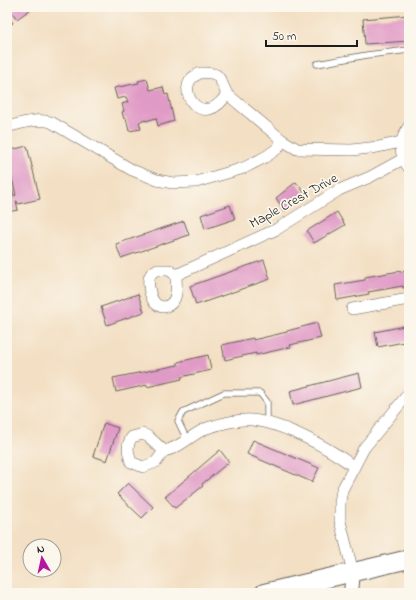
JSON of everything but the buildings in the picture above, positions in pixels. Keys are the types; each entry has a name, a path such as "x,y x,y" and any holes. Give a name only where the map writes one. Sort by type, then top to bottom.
{"main road":[{"path":"264,593 409,559"}],"street":[{"path":"226,94 282,140 297,149 352,150 378,147 401,142"},
{"path":"7,127 31,121 43,120 52,122 132,170 157,180 173,183 196,182 244,168 267,156 278,148 282,140"},
{"path":"406,164 400,148 401,142 409,126"},
{"name":"Maple Crest Drive","path":"176,275 277,228 339,190 406,164"},
{"path":"352,309 409,299"},
{"path":"351,593 352,572 340,521 340,502 342,490 364,448 409,393"},
{"path":"164,451 170,450 206,429 222,424 250,420 267,423 300,434 341,457 354,467"}],"lane":[{"path":"316,64 367,55 409,50"},
{"path":"187,440 178,421 183,412 224,393 260,393 267,402 267,423"}]}
